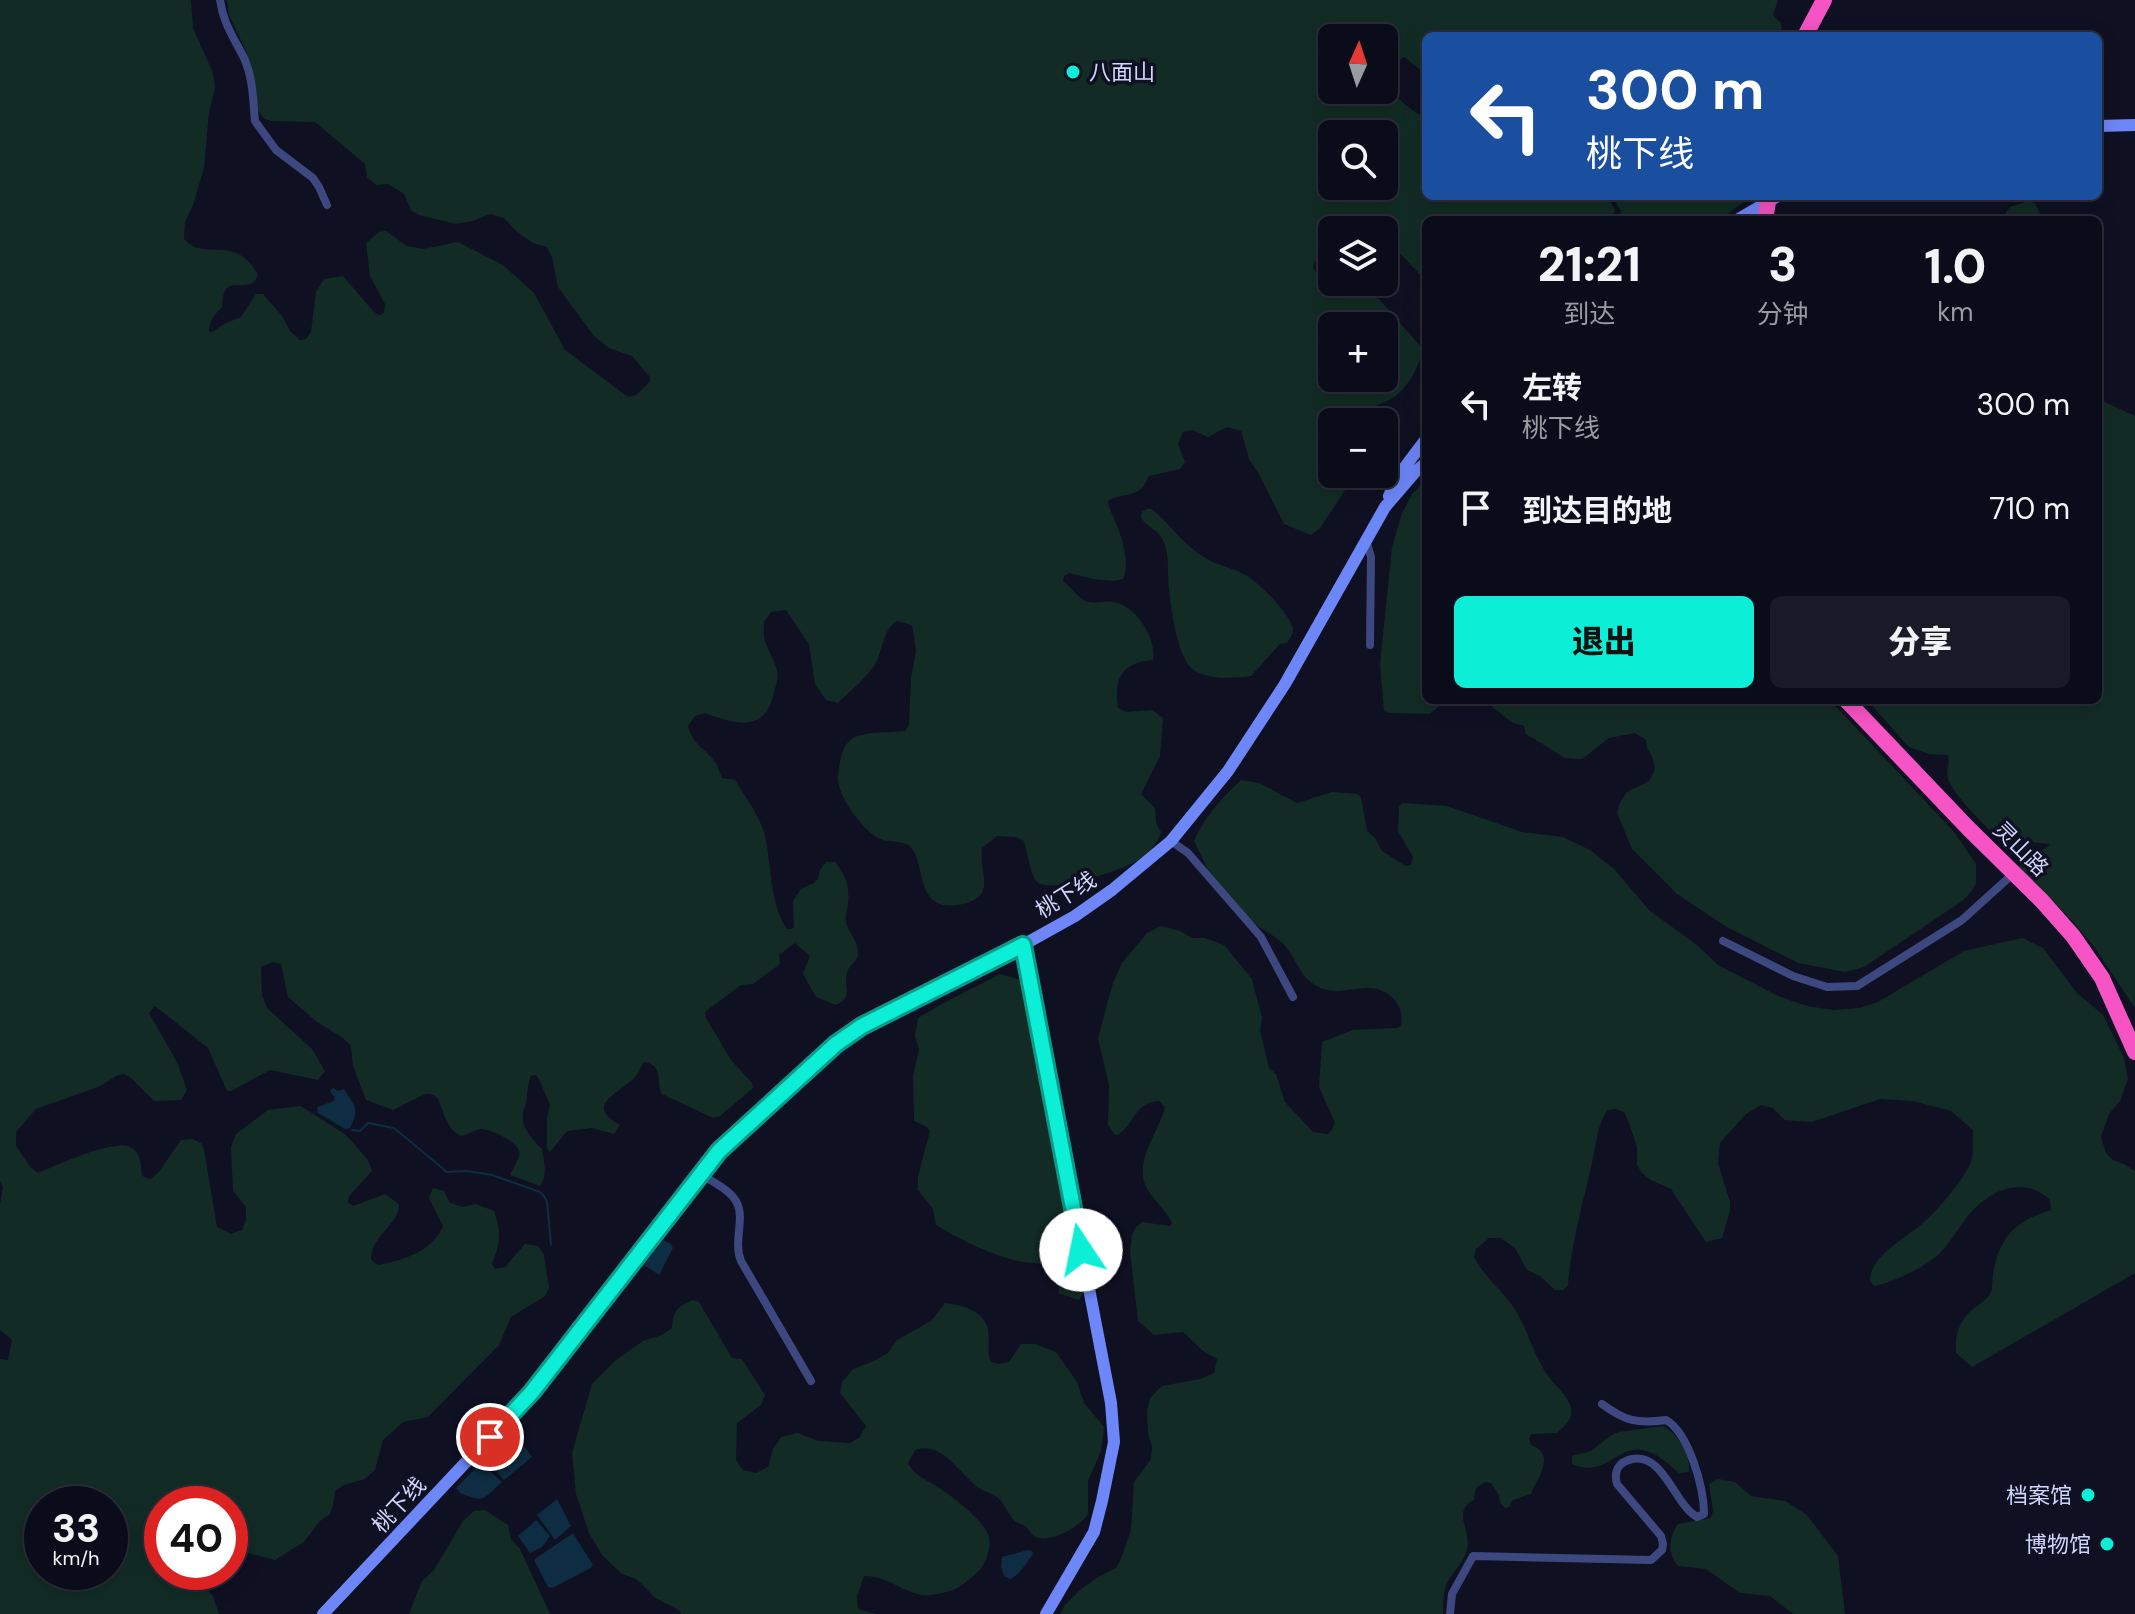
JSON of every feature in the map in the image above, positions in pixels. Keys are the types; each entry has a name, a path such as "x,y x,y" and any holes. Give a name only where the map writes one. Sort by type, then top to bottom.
{"highway":[{"path":"1807,32 1824,0"},
{"name":"灵山路","path":"1850,704 2073,936 2102,978 2135,1052"}],"main road":[{"path":"2102,126 2135,125"},
{"path":"1744,216 1771,200"},
{"path":"1385,507 1398,476 1422,444"},
{"path":"1385,507 1422,467"},
{"name":"桃下线","path":"323,1614 532,1392 719,1151 849,1034 1075,916 1171,841 1228,771 1285,684 1385,507"},
{"path":"1023,945 1111,1403 1114,1442 1094,1532 1046,1614"}],"street":[{"path":"220,0 223,19 251,80 257,125 276,150 313,178 327,205"},
{"path":"1366,540 1371,557 1370,645"},
{"path":"1171,841 1188,853 1261,937 1293,997"},
{"path":"1723,941 1793,976 1827,987 1857,986 1962,920 2014,872"},
{"path":"701,1174 737,1202 737,1246 741,1261 811,1381"},
{"path":"1450,1614 1452,1594 1473,1556 1625,1560 1651,1560 1657,1556 1662,1550 1661,1536 1615,1478 1620,1465 1627,1461 1636,1458 1651,1462 1689,1512 1697,1517 1704,1514 1691,1454 1674,1425 1666,1420 1651,1422 1621,1418 1602,1404"}],"green space":[{"path":"0,0 191,0 193,28 213,73 215,89 209,112 204,168 185,222 184,239 201,249 230,251 240,255 258,275 254,282 227,288 222,307 213,318 209,331 241,317 256,294 263,294 290,331 300,340 306,339 311,332 316,292 324,279 343,276 379,315 384,313 385,304 370,276 366,243 379,232 386,231 407,246 423,249 458,242 503,265 534,293 565,350 628,397 636,395 650,382 650,377 632,356 609,348 594,336 558,287 547,247 533,243 504,218 490,214 456,224 419,215 411,210 404,194 388,184 376,185 367,177 365,164 315,122 263,118 258,110 246,51 229,15 227,0 1778,0 1773,15 1781,23 1782,32 1422,32 1422,71 1404,57 1398,61 1398,24 1318,24 1318,104 1398,104 1398,97 1422,116 1422,200 1609,200 1615,210 1613,216 1422,216 1422,277 1398,251 1398,216 1318,216 1318,257 1313,266 1318,276 1318,296 1366,296 1379,299 1390,312 1318,312 1318,392 1398,392 1398,321 1422,348 1412,376 1403,389 1391,399 1372,408 1318,408 1318,488 1347,488 1320,528 1311,535 1284,524 1249,459 1241,431 1227,427 1208,437 1192,430 1183,432 1178,444 1185,462 1180,469 1149,476 1138,491 1108,501 1125,552 1123,579 1093,579 1069,573 1063,581 1086,601 1113,602 1130,609 1143,624 1152,642 1153,660 1127,669 1117,688 1118,708 1126,712 1152,710 1163,718 1160,756 1141,794 1155,808 1156,823 1161,832 1154,846 1138,860 1084,880 1044,885 1035,879 1024,841 1016,837 997,836 982,848 984,884 978,897 957,905 943,905 933,900 923,882 914,852 904,843 878,838 865,828 846,803 838,778 843,752 852,739 869,733 905,731 909,725 911,678 916,651 912,625 897,621 892,625 874,666 838,703 826,700 815,684 809,644 786,610 771,612 764,622 764,636 778,677 769,708 755,721 736,722 705,713 695,716 688,726 694,739 714,760 722,778 735,780 760,821 774,896 787,929 794,927 793,901 801,889 818,879 826,862 835,862 847,886 846,922 858,955 847,972 845,998 836,1005 816,997 803,974 810,956 795,943 779,955 780,964 753,984 741,985 705,1012 731,1060 753,1088 720,1116 713,1118 662,1094 657,1070 644,1062 634,1078 604,1106 610,1118 620,1125 614,1134 592,1128 567,1131 550,1152 547,1148 547,1118 550,1105 539,1079 536,1075 531,1076 523,1120 528,1134 542,1149 545,1173 540,1186 510,1175 519,1154 517,1147 502,1136 484,1129 462,1136 454,1132 434,1095 425,1095 393,1110 366,1100 353,1066 351,1046 288,997 281,964 273,962 261,967 262,995 267,1008 312,1049 325,1071 318,1080 270,1070 227,1091 208,1048 155,1006 149,1013 177,1062 187,1090 181,1100 154,1101 124,1074 98,1087 36,1109 16,1132 16,1146 38,1173 85,1154 122,1145 136,1152 142,1176 150,1179 158,1173 181,1140 192,1139 201,1143 217,1227 231,1234 242,1230 246,1220 246,1207 233,1191 231,1147 236,1134 268,1110 301,1106 346,1135 368,1160 372,1171 349,1196 348,1202 353,1206 385,1194 399,1204 395,1218 372,1251 371,1260 378,1265 416,1253 438,1235 443,1226 429,1198 433,1188 444,1191 450,1203 463,1207 476,1204 494,1211 499,1232 492,1264 495,1269 505,1267 525,1244 538,1246 544,1255 549,1288 545,1296 511,1317 499,1345 428,1417 403,1422 383,1440 375,1470 365,1479 335,1491 330,1514 320,1521 304,1542 275,1560 248,1553 248,1486 144,1486 144,1590 208,1590 219,1614 0,1614 0,1359 8,1360 12,1340 0,1330 0,1204 3,1187 0,1181"},
{"path":"1614,200 1746,200 1724,216 1619,216 1621,211"},
{"path":"2029,201 2035,203 2041,216 2003,216 2010,207"},
{"path":"2102,401 2135,416 2135,1008 2092,944 2019,866 2022,859 2049,844 1997,838 1951,786 1948,755 1929,754 1909,747 1871,704 2102,704"},
{"path":"1422,484 1422,704 1441,704 1430,714 1384,711 1380,664 1392,547 1402,513 1412,494"},
{"path":"1146,509 1152,509 1199,554 1253,580 1285,613 1292,626 1292,635 1251,676 1215,677 1201,674 1189,666 1174,622 1165,546 1161,537 1141,518"},
{"path":"1488,704 1834,704 1954,832 1976,864 1976,883 1962,901 1864,967 1845,972 1798,963 1725,926 1677,894 1632,849 1617,813 1627,792 1649,781 1655,770 1646,740 1635,733 1609,738 1582,759 1565,758 1526,734 1524,726 1513,723"},
{"path":"1241,780 1259,783 1297,803 1332,792 1357,794 1361,797 1367,831 1382,851 1406,866 1411,865 1413,857 1398,831 1399,807 1403,803 1447,806 1522,832 1563,837 1590,850 1614,869 1650,911 1697,945 1718,965 1778,996 1807,1006 1833,1010 1859,1008 1878,1002 1964,951 2022,938 2043,948 2077,993 2103,1015 2124,1058 2128,1079 2120,1101 2109,1114 2101,1137 2106,1153 2113,1160 2135,1171 2135,1273 1972,1367 1956,1353 1961,1323 1990,1295 1996,1261 2005,1240 2028,1219 2051,1210 2050,1200 2031,1189 2001,1190 1974,1209 1935,1258 1899,1278 1874,1286 1870,1281 1871,1272 1882,1255 1936,1210 1968,1169 1973,1130 1951,1111 1913,1101 1880,1099 1812,1122 1785,1120 1773,1108 1761,1105 1746,1114 1720,1143 1718,1163 1730,1211 1722,1238 1706,1242 1671,1189 1642,1173 1637,1165 1637,1147 1624,1112 1608,1110 1597,1135 1568,1285 1563,1290 1555,1290 1540,1276 1527,1270 1515,1248 1501,1238 1489,1238 1476,1249 1474,1257 1516,1311 1541,1365 1567,1399 1571,1416 1557,1433 1531,1434 1531,1445 1539,1449 1544,1461 1531,1494 1513,1500 1505,1508 1491,1483 1486,1482 1477,1488 1474,1500 1464,1510 1467,1550 1446,1587 1443,1614 1060,1614 1080,1590 1116,1568 1120,1561 1131,1530 1134,1482 1151,1459 1147,1411 1150,1398 1162,1386 1200,1379 1214,1373 1217,1359 1203,1351 1183,1332 1154,1335 1138,1321 1130,1251 1132,1235 1142,1222 1170,1226 1172,1223 1149,1192 1143,1177 1145,1156 1165,1107 1159,1101 1144,1105 1118,1135 1108,1125 1109,1085 1098,1038 1113,983 1122,963 1147,933 1161,926 1192,938 1205,938 1224,945 1252,979 1262,1018 1260,1030 1269,1068 1276,1074 1285,1102 1313,1132 1328,1134 1335,1123 1319,1087 1322,1042 1353,1030 1401,1026 1399,1006 1385,992 1371,988 1327,990 1308,980 1286,947 1251,921 1215,880 1194,841 1214,808"},
{"path":"1000,974 1025,981 1070,1145 1067,1243 1080,1270 1084,1292 1079,1300 1058,1293 1063,1272 1056,1268 993,1253 936,1225 933,1209 918,1190 918,1176 930,1131 914,1121 913,1076 919,1049 915,1036 918,1018"},
{"path":"693,1300 699,1302 732,1358 742,1359 765,1395 761,1405 737,1423 736,1460 743,1470 756,1473 768,1467 773,1449 781,1437 798,1433 818,1441 850,1443 859,1438 866,1426 840,1393 842,1382 853,1369 888,1353 897,1340 931,1321 945,1303 965,1307 982,1317 988,1329 991,1362 1009,1362 1021,1344 1035,1344 1056,1352 1077,1382 1084,1403 1104,1427 1101,1451 1088,1481 1088,1514 1063,1533 1047,1538 1034,1536 1016,1522 997,1497 977,1487 941,1453 924,1448 915,1450 908,1463 913,1471 966,1508 981,1523 989,1537 984,1564 959,1587 923,1595 880,1578 864,1576 857,1597 858,1609 876,1614 681,1614 654,1597 634,1578 622,1574 602,1555 589,1533 576,1494 572,1453 592,1384 616,1360 643,1341 672,1328 677,1310"},
{"path":"1663,1426 1674,1434 1682,1446 1688,1459 1689,1472 1679,1473 1655,1455 1636,1450 1594,1467 1572,1464 1572,1456 1591,1451 1619,1432"},
{"path":"1718,1479 1735,1482 1751,1496 1785,1501 1807,1515 1838,1556 1845,1614 1793,1614 1770,1596 1740,1593 1706,1569 1678,1566 1671,1550 1675,1529 1678,1524 1711,1518 1713,1511 1709,1484"},
{"path":"485,1510 508,1525 511,1539 520,1549 550,1614 409,1614 422,1581 434,1570 463,1521 474,1511"}],"water":[{"path":"333,1088 338,1091 344,1089 353,1104 355,1116 350,1128 345,1129 318,1113 317,1107 334,1101 330,1091"},
{"path":"663,1240 673,1248 659,1275 644,1265"},
{"path":"512,1433 532,1457 504,1480 485,1460"},
{"path":"481,1463 502,1482 483,1498 460,1493 456,1488"},
{"path":"557,1499 571,1526 555,1540 537,1515"},
{"path":"535,1521 550,1536 542,1547 530,1553 518,1536"},
{"path":"573,1533 593,1565 552,1588 548,1587 535,1559"},
{"path":"1028,1550 1033,1554 1020,1572 1010,1579 1004,1576 1002,1557"}],"waterway":[{"path":"352,1130 360,1131 368,1123 394,1128 447,1172 492,1175 540,1192 547,1202 551,1245"}],"place":[{"name":"八面山","path":"1073,72"},
{"name":"档案馆","path":"2088,1495"},
{"name":"博物馆","path":"2107,1544"}],"route":[{"path":"490,1437 532,1392 719,1151 824,1054 862,1026 1023,945 1081,1250"}]}
